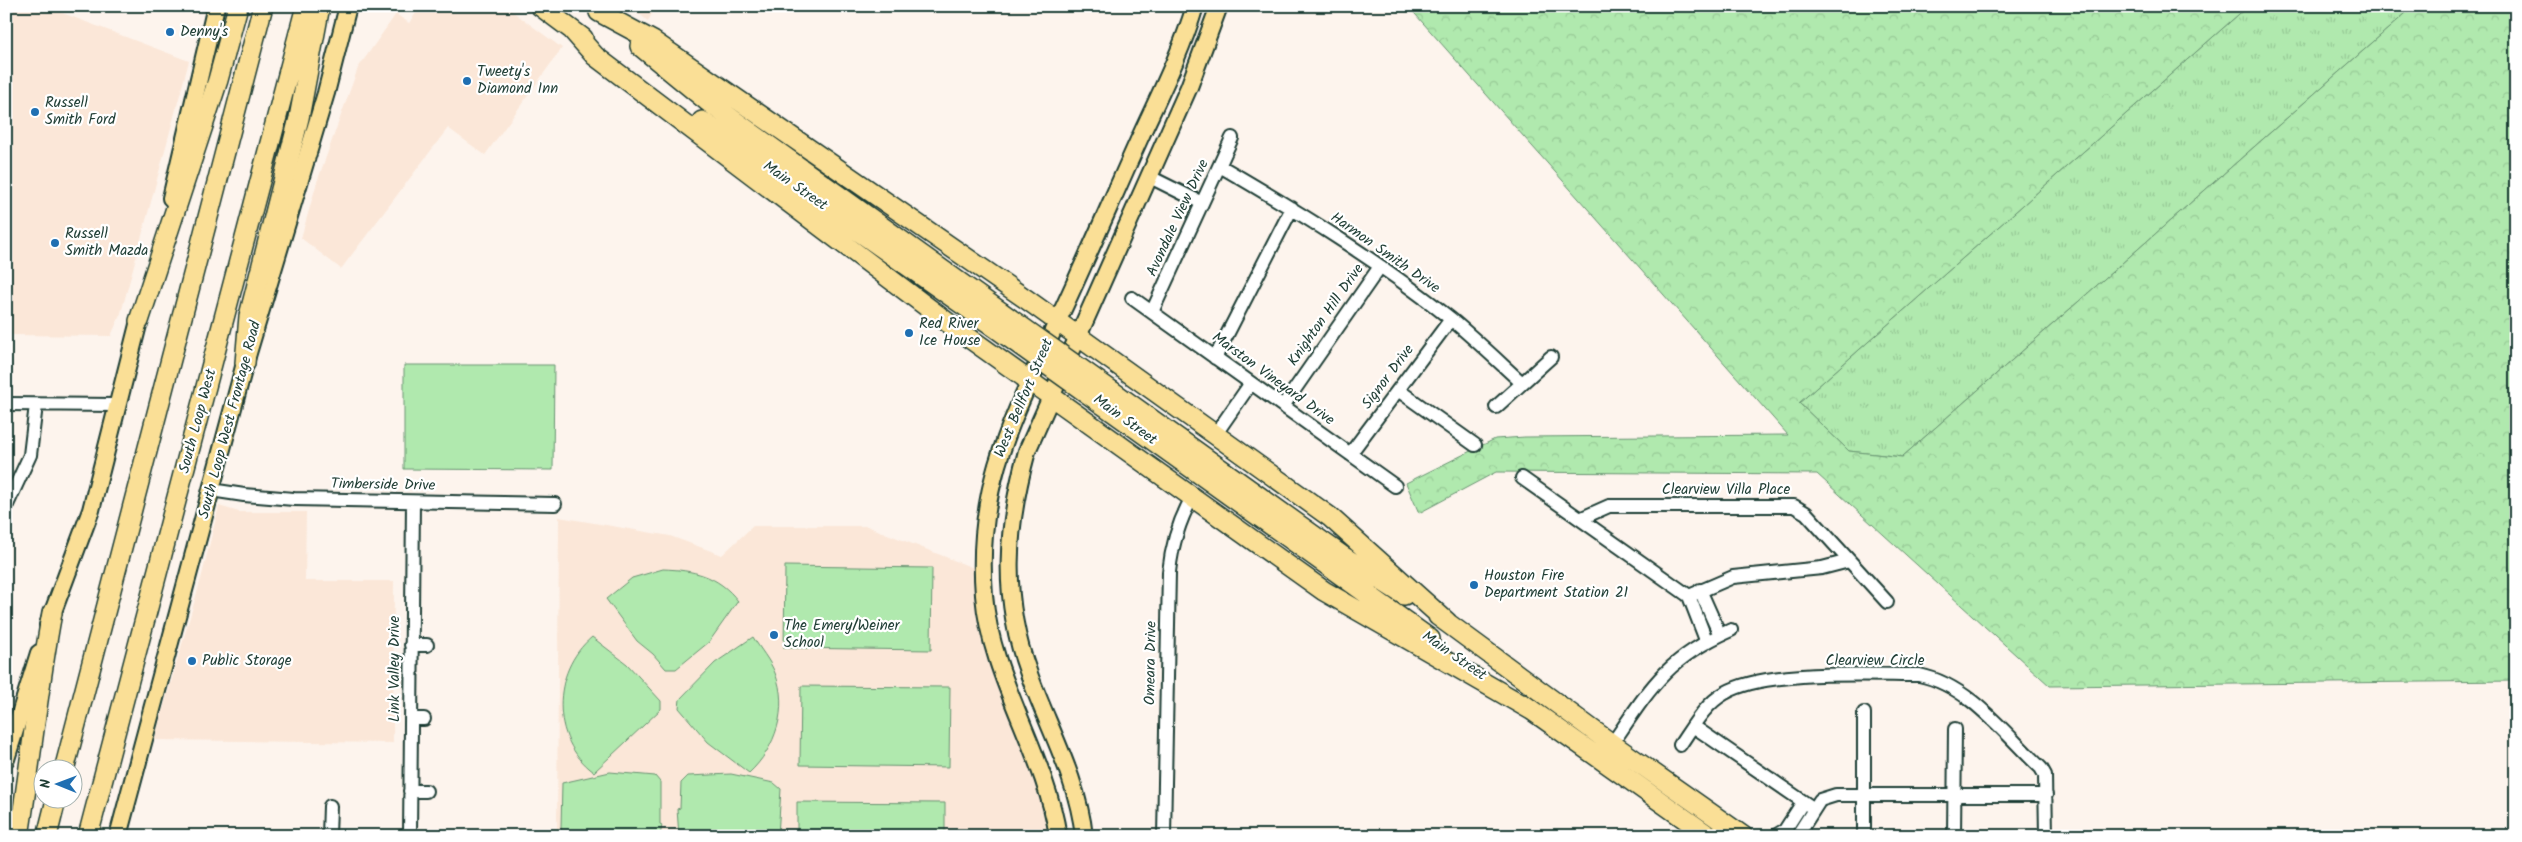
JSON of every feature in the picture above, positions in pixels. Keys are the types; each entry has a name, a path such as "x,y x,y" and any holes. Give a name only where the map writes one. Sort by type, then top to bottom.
{"highway":[{"path":"139,321 218,80 238,6"},
{"path":"67,760 263,6"},
{"name":"South Loop West","path":"88,836 306,6"},
{"path":"245,363 249,316 299,118 320,6"},
{"name":"Main Street","path":"540,6 573,31 997,319"},
{"path":"595,9 653,41 1026,299 1330,516 1447,622"},
{"name":"Main Street","path":"595,9 706,101 997,319 1107,398 1333,570 1709,836"},
{"path":"573,31 595,56 710,142 753,178 980,346 1081,416 1324,591 1533,711"},
{"path":"980,346 998,349 1010,345 1019,335 1030,316 1026,299"},
{"path":"1081,416 1078,403 1079,393 1096,369 1120,367"},
{"name":"Main Street","path":"1107,398 1340,555 1447,622 1612,744 1743,836"},
{"path":"19,836 33,750 41,673 52,613"},
{"path":"47,836 54,810"}],"main road":[{"path":"6,758 52,613 91,510 116,406 162,239 216,6"},
{"name":"South Loop West Frontage Road","path":"118,836 245,363 323,102 348,6"},
{"path":"1195,8 1217,13"},
{"name":"West Bellfort Street","path":"1058,836 1045,783 1000,672 989,630 984,596 983,558 991,481 1003,440 1029,379 1174,61 1195,8"},
{"name":"West Bellfort Street","path":"1084,836 1073,788 1019,643 1011,607 1008,560 1010,529 1017,487 1027,451 1189,86 1217,13"},
{"path":"1127,166 1148,176"},
{"path":"983,558 1008,560"},
{"path":"1021,720 1044,711"}],"street":[{"name":"Avondale View Drive","path":"1152,312 1232,138"},
{"name":"Harmon Smith Drive","path":"1220,166 1292,208 1380,268 1451,319 1521,382"},
{"path":"1148,176 1202,203"},
{"path":"1215,358 1292,208"},
{"name":"Knighton Hill Drive","path":"1283,406 1380,268"},
{"name":"Marston Vineyard Drive","path":"1132,298 1395,486"},
{"name":"Signor Drive","path":"1350,454 1451,319"},
{"path":"1496,407 1521,382 1551,357"},
{"path":"1212,432 1247,381"},
{"path":"1398,390 1475,445"},
{"path":"6,404 109,404 116,406"},
{"path":"6,507 30,455 36,405"},
{"path":"1522,478 1695,593 1726,633 1706,640 1685,654 1660,677 1612,744"},
{"name":"Timberside Drive","path":"211,490 244,496 294,499 555,504"},
{"name":"Omeara Drive","path":"1164,836 1169,572 1172,550 1181,516 1193,496"},
{"name":"Link Valley Drive","path":"410,836 413,502"},
{"name":"Clearview Villa Place","path":"1582,518 1609,506 1794,506 1806,513 1888,602"},
{"path":"1695,593 1733,576 1822,568 1849,561"},
{"path":"1695,593 1706,640"},
{"path":"411,645 427,645"},
{"name":"Clearview Circle","path":"1680,744 1699,717 1724,694 1756,681 1835,676 1918,675 1932,678 1952,687 1976,705 2041,768 2045,775 2046,836"},
{"path":"1864,713 1864,836"},
{"path":"410,718 424,719"},
{"path":"1693,726 1809,805"},
{"path":"1954,836 1955,729"},
{"path":"410,790 426,791"},
{"path":"1774,836 1785,830 1809,805 1823,798 1836,795 2046,795"},
{"path":"1789,824 1799,833 1809,805"},
{"path":"329,836 330,806"}],"shaded area":[{"path":"6,6 44,6 189,61 121,313 111,336 6,335"},
{"path":"421,6 505,6 562,48 485,155 448,128 341,269 301,238 317,182 358,68 396,14 409,23"},
{"path":"629,6 656,6 648,21"},
{"path":"219,506 239,512 306,512 305,581 394,581 393,743 154,740 201,579"},
{"name":"The Emery/Weiner School","path":"559,517 670,536 722,555 753,526 867,526 976,569 1004,702 1054,824 1054,836 557,836"}],"green space":[{"path":"1408,6 2248,6 1799,403 1849,451 1902,457 2414,6 2516,6 2516,681 2050,686 1817,474 1496,472 1419,513 1406,483 1495,439 1525,437 1788,435"},
{"path":"2248,6 2414,6 1902,457 1849,451 1799,403"},
{"path":"404,365 554,365 553,470 404,469"},
{"path":"785,566 932,568 931,650 784,648"},
{"path":"663,569 685,571 704,576 722,585 738,601 709,642 676,669 666,669 653,654 637,641 606,599 632,578"},
{"path":"592,637 627,664 661,701 661,709 594,772 580,758 569,742 563,724 561,705 563,686 569,668 579,651"},
{"path":"753,637 773,668 781,700 780,713 773,740 749,773 708,742 679,708 680,699 715,663"},
{"path":"801,686 950,687 949,767 800,765"},
{"path":"610,772 655,776 660,782 660,824 662,825 660,836 564,836 561,828 562,783"},
{"path":"731,774 774,783 781,789 778,836 679,836 677,809 680,808 681,783 688,776"},
{"path":"797,802 945,803 945,836 797,836"}],"place":[{"name":"Denny's","path":"170,32"},
{"name":"Tweety's Diamond Inn","path":"467,81"},
{"name":"Russell Smith Ford","path":"35,112"},
{"name":"Russell Smith Mazda","path":"55,243"},
{"name":"Red River Ice House","path":"909,333"},
{"name":"Houston Fire Department Station 21","path":"1474,585"},
{"name":"The Emery/Weiner School","path":"774,635"},
{"name":"Public Storage","path":"192,661"}]}
